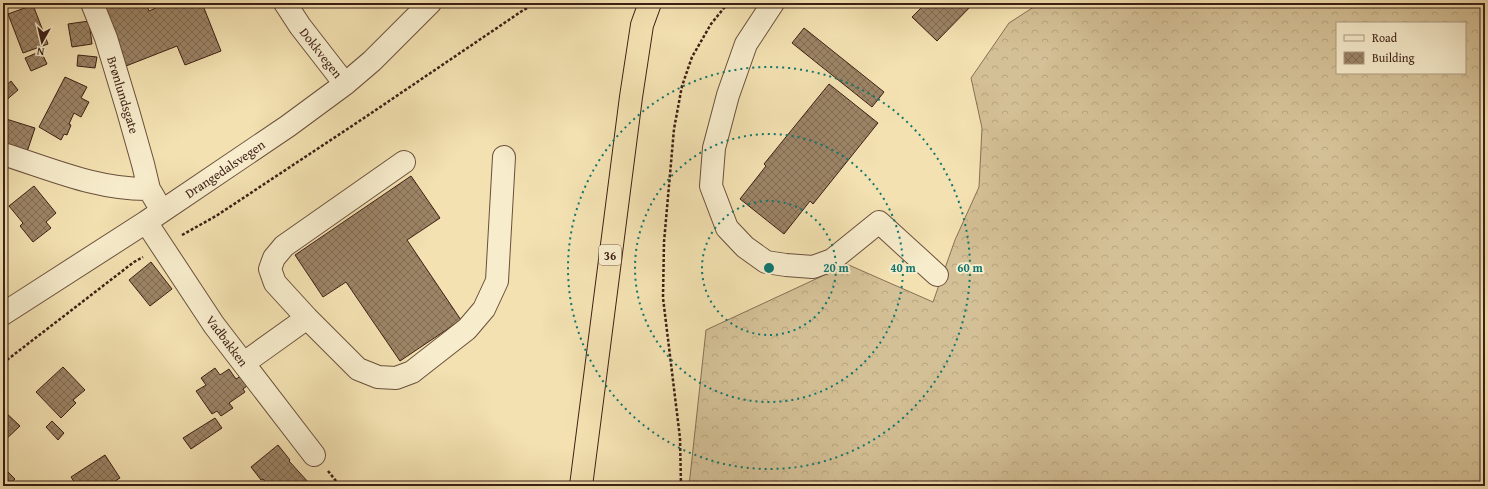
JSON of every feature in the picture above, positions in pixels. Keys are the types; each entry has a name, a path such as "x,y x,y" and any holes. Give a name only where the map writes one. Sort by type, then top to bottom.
{"highway":[{"name":"36","path":"581,486 631,97 642,25 641,3"},
{"name":"36","path":"642,25 650,3"}],"street":[{"name":"Brønlundsgate","path":"92,3 106,38 126,103 143,164 154,217"},
{"name":"Dokkvegen","path":"284,3 345,84"},
{"name":"Drangedalsvegen","path":"3,314 154,217 288,126 345,84 386,48 430,3"},
{"path":"773,3 746,44 728,94 714,148 711,186 728,228 745,246 766,262 786,266 813,267 832,260 879,222 937,275"},
{"path":"3,154 94,184 129,190 149,190"},
{"path":"404,162 284,246 274,258 270,269 275,283 307,318 358,369 378,377 396,378 412,372 467,329 484,309 497,281 504,157"},
{"name":"Vadbakken","path":"154,217 162,247 214,325 314,455"},
{"path":"244,363 307,318"}],"path":[{"path":"3,363 134,262 216,216 536,3"},
{"path":"681,486 680,438 663,298 664,242 674,129 682,86 692,57 711,24 728,3"}],"green space":[{"path":"1040,3 1485,3 1485,486 689,486 706,330 833,271 842,262 933,302 955,240 979,187 982,128 971,78 1009,23"}],"building":[{"path":"100,3 128,3 130,8 146,3 149,11 167,3 202,3 221,51 185,65 177,46 126,66"},
{"path":"915,3 974,3 937,41 912,17 921,8"},
{"path":"33,5 48,44 23,53 8,14"},
{"path":"89,21 92,44 72,47 68,24"},
{"path":"804,28 884,92 872,107 792,43"},
{"path":"41,51 47,64 31,71 25,58"},
{"path":"78,55 97,57 95,68 77,66"},
{"path":"65,77 87,87 81,98 89,102 81,117 74,113 69,124 71,125 67,135 64,134 61,140 39,127"},
{"path":"11,81 18,90 4,102 3,88"},
{"path":"829,84 878,123 813,204 810,201 784,234 740,199 766,166 764,164"},
{"path":"3,118 35,128 26,155 3,148"},
{"path":"411,176 440,218 407,240 461,320 400,361 346,282 323,297 295,255"},
{"path":"34,186 56,213 46,222 51,228 33,242 20,226 23,223 9,206"},
{"path":"151,262 172,289 150,306 129,280"},
{"path":"63,367 85,390 73,400 76,403 61,418 36,392"},
{"path":"215,368 220,375 229,369 236,379 241,376 247,386 243,389 245,392 229,403 233,408 221,416 217,411 212,414 196,391 206,385 201,378"},
{"path":"3,410 20,426 3,442"},
{"path":"215,418 222,428 191,449 183,438"},
{"path":"52,421 64,433 58,440 46,427"},
{"path":"278,445 290,460 289,461 309,483 305,486 268,486 263,479 261,480 251,467"},
{"path":"105,455 120,478 107,486 77,486 71,477"},
{"path":"3,467 15,479 7,486 3,486"}]}
